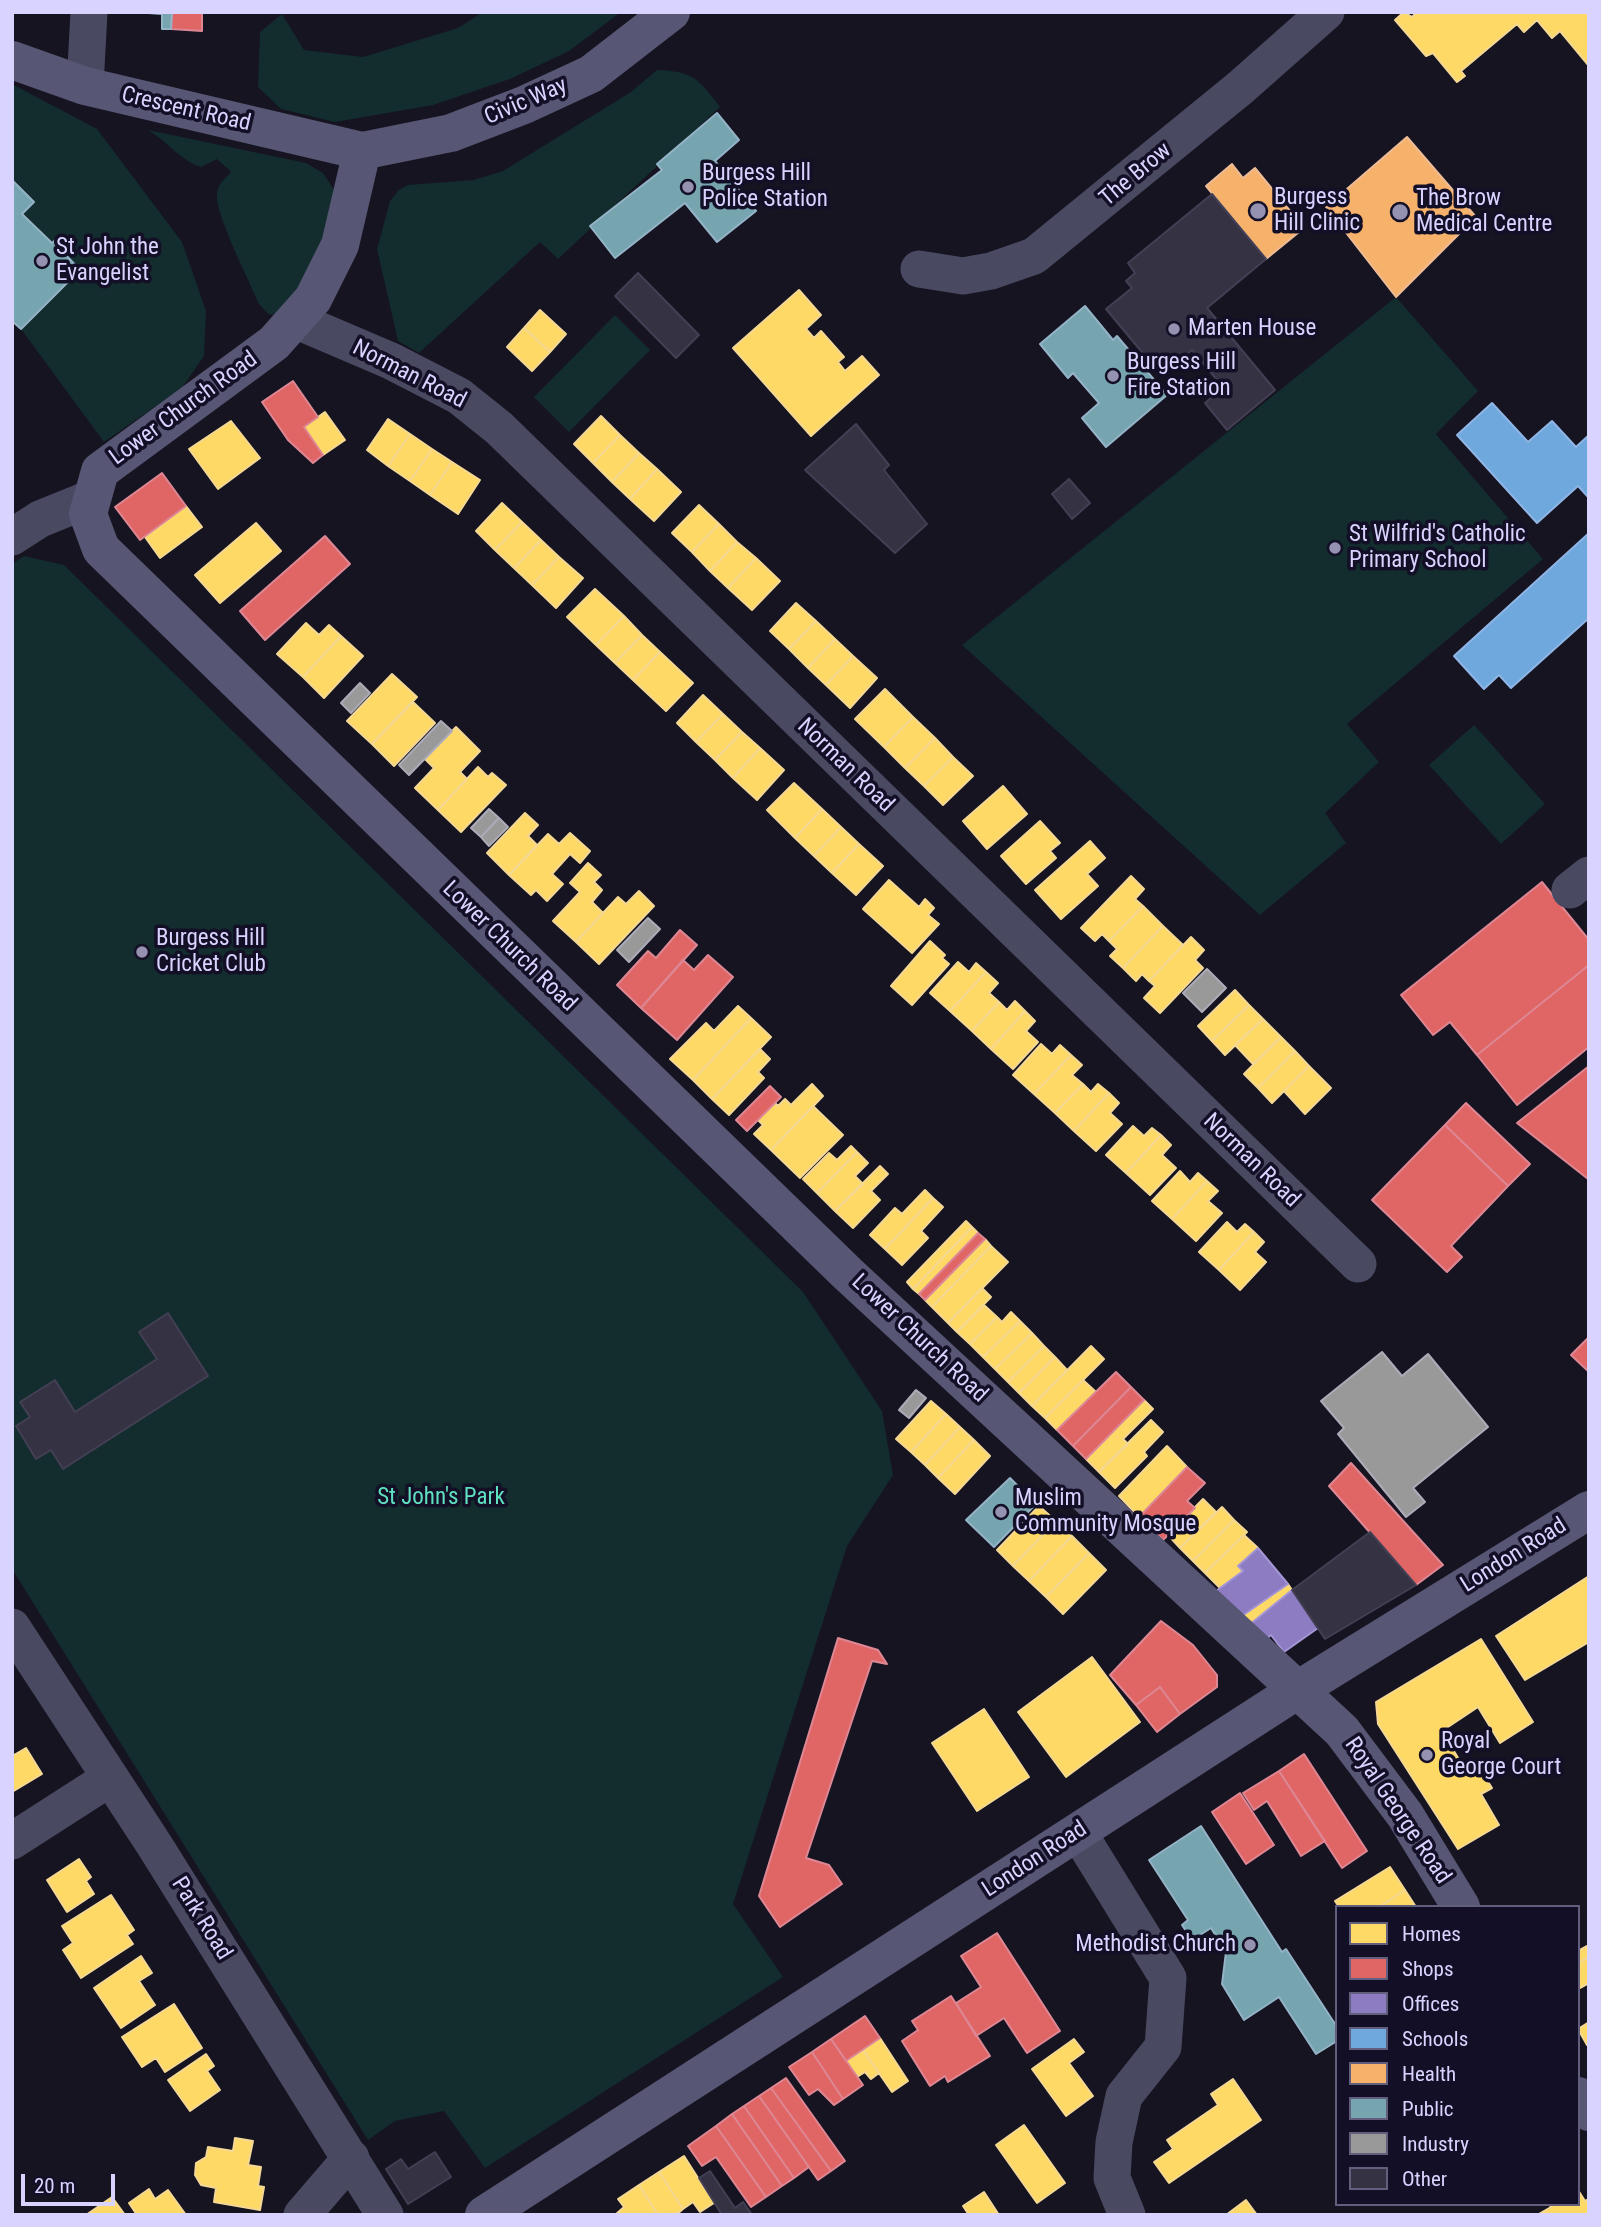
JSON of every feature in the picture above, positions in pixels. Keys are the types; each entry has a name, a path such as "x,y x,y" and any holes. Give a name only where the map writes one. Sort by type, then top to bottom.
{"street":[{"path":"85,86 89,12"},
{"name":"Civic Way","path":"362,152 451,133 524,105 591,74 671,12"},
{"name":"The Brow","path":"919,269 963,276 991,271 1034,256 1240,88 1326,12"},
{"name":"Crescent Road","path":"12,60 85,86 362,152"},
{"name":"Lower Church Road","path":"362,152 340,246 313,299 274,343 100,471 88,514 101,549 878,1302 1102,1506 1296,1691"},
{"name":"Norman Road","path":"295,320 391,361 459,396 499,428 1358,1264"},
{"path":"12,537 40,519 92,498"},
{"name":"London Road","path":"484,2215 1296,1691 1589,1510"},
{"name":"Park Road","path":"12,1627 385,2215"},
{"name":"Royal George Road","path":"1296,1691 1342,1731 1405,1815 1460,1905"},
{"path":"12,1841 110,1778"},
{"path":"1078,1832 1168,1978 1163,2047 1124,2096 1114,2143 1112,2178 1127,2215"},
{"path":"302,2215 351,2158"}],"green space":[{"path":"483,12 621,12 569,51 510,79 433,105 335,122 281,109 258,87 260,32 282,14 304,50 363,57 458,28"},
{"path":"657,70 679,72 694,78 720,107 558,259 540,242 419,353 398,341 377,249 390,201 399,190 408,185 474,180 503,171 631,92"},
{"path":"12,84 97,129 182,242 206,311 204,356 182,388 104,442 21,329 80,270 64,253 71,245 61,235 52,243 22,214 34,202 12,180"},
{"path":"148,130 306,163 323,173 334,190 331,227 313,270 277,315 268,314 259,304 221,217 217,191 231,172 217,159 201,167 194,164"},
{"path":"1396,297 1478,391 1436,434 1543,559 1347,724 1379,762 1325,813 1346,843 1260,915 962,645"},
{"path":"615,315 650,350 569,432 534,397"},
{"name":"St John's Park","path":"24,556 64,565 803,1292 882,1411 893,1475 847,1546 733,1904 783,1977 485,2168 444,2111 395,2121 368,2140 12,1569 12,564"},
{"path":"1474,725 1545,804 1501,844 1429,765"}],"building: Homes":[{"path":"1404,12 1412,17 1417,12 1589,12 1589,66 1560,31 1552,38 1537,20 1524,32 1517,24 1461,71 1465,76 1457,82 1433,53 1426,56 1395,20"},
{"path":"799,290 821,315 806,329 814,338 821,331 844,357 838,362 845,371 862,356 879,375 811,436 733,348"},
{"path":"540,310 566,334 550,352 524,328"},
{"path":"524,328 550,352 532,371 507,347"},
{"path":"325,412 345,440 323,455 304,427"},
{"path":"601,416 620,435 593,463 574,444"},
{"path":"388,419 410,434 388,466 367,450"},
{"path":"231,421 260,458 218,489 189,449"},
{"path":"410,434 432,449 410,481 388,466"},
{"path":"620,435 639,453 612,482 593,463"},
{"path":"432,449 452,462 430,495 410,481"},
{"path":"639,453 657,469 630,499 612,482"},
{"path":"452,462 480,480 458,514 430,495"},
{"path":"657,469 681,492 654,521 630,499"},
{"path":"502,503 522,522 495,550 476,531"},
{"path":"699,505 719,524 692,552 672,533"},
{"path":"186,506 202,527 160,558 145,537"},
{"path":"522,522 541,540 514,568 495,550"},
{"path":"256,523 281,551 220,603 195,575"},
{"path":"719,524 737,542 710,571 692,552"},
{"path":"541,540 559,557 532,585 514,568"},
{"path":"737,542 756,558 728,588 710,571"},
{"path":"559,557 583,578 556,608 532,585"},
{"path":"756,558 780,581 752,610 728,588"},
{"path":"595,589 624,616 596,645 567,617"},
{"path":"796,603 816,621 789,649 770,631"},
{"path":"624,616 642,635 615,663 596,645"},
{"path":"816,621 835,639 808,668 789,649"},
{"path":"306,623 319,635 329,625 341,636 303,677 277,654"},
{"path":"642,635 660,652 633,680 615,663"},
{"path":"341,636 363,656 324,698 303,677"},
{"path":"835,639 853,656 826,685 808,668"},
{"path":"660,652 693,683 666,711 633,680"},
{"path":"853,656 877,678 850,708 826,685"},
{"path":"392,674 417,697 372,744 347,721"},
{"path":"885,689 913,717 884,747 855,719"},
{"path":"703,695 723,714 696,742 677,723"},
{"path":"413,702 435,723 394,766 372,744"},
{"path":"723,714 742,732 715,760 696,742"},
{"path":"913,717 935,738 905,768 884,747"},
{"path":"456,727 480,751 460,772 467,779 438,810 415,788 434,768 425,759"},
{"path":"742,732 760,748 733,778 715,760"},
{"path":"935,738 953,757 924,786 905,768"},
{"path":"760,748 784,770 757,800 733,778"},
{"path":"953,757 973,776 943,805 924,786"},
{"path":"478,767 488,777 492,773 506,785 461,832 438,810"},
{"path":"794,783 822,809 795,838 767,810"},
{"path":"1003,786 1027,814 987,849 963,821"},
{"path":"822,809 841,827 814,856 795,838"},
{"path":"525,813 538,825 528,836 537,845 509,875 487,853"},
{"path":"1040,821 1060,843 1050,851 1056,858 1026,884 1001,856"},
{"path":"841,827 859,844 832,873 814,856"},
{"path":"570,833 590,851 580,863 570,854 552,874 563,884 547,901 536,890 531,895 509,875 548,834 559,844"},
{"path":"1090,841 1105,858 1087,874 1098,886 1061,919 1035,890"},
{"path":"859,844 883,866 856,895 832,873"},
{"path":"588,863 601,875 594,882 602,890 592,902 603,913 576,942 553,921 580,892 570,883"},
{"path":"1131,876 1144,889 1135,899 1143,906 1109,941 1102,934 1095,941 1081,928"},
{"path":"889,880 919,907 925,899 934,908 928,915 939,924 912,953 863,909"},
{"path":"639,891 654,906 599,964 576,942 618,897 626,904"},
{"path":"1143,906 1163,926 1123,968 1110,956 1117,949 1109,941"},
{"path":"1163,926 1183,945 1149,981 1142,974 1136,981 1123,968"},
{"path":"1191,937 1204,950 1195,960 1203,968 1160,1013 1144,998 1155,986 1149,981"},
{"path":"930,941 945,955 942,958 949,964 912,1005 891,986"},
{"path":"958,962 969,972 976,963 986,972 950,1011 930,993"},
{"path":"986,972 998,983 989,993 999,1002 972,1031 950,1011"},
{"path":"1235,990 1249,1005 1212,1041 1198,1026"},
{"path":"1015,1001 1025,1011 991,1049 972,1031 999,1002 1007,1010"},
{"path":"1249,1005 1263,1019 1225,1055 1212,1041"},
{"path":"738,1006 751,1018 693,1080 670,1059 706,1023 714,1031"},
{"path":"1025,1011 1035,1021 1026,1031 1038,1042 1013,1069 991,1049"},
{"path":"751,1018 771,1037 712,1099 693,1080"},
{"path":"1263,1019 1281,1037 1253,1064 1235,1045"},
{"path":"1281,1037 1295,1051 1258,1088 1244,1074"},
{"path":"1041,1044 1052,1054 1060,1045 1071,1055 1034,1094 1013,1075"},
{"path":"760,1049 770,1059 758,1072 764,1078 729,1115 712,1099"},
{"path":"1295,1051 1309,1066 1272,1103 1258,1088"},
{"path":"1071,1055 1082,1065 1072,1075 1083,1084 1055,1113 1034,1094"},
{"path":"1309,1066 1331,1088 1305,1114 1284,1091"},
{"path":"812,1084 823,1096 771,1150 754,1134 763,1125 758,1120 775,1103 778,1106 785,1099 791,1105"},
{"path":"1083,1084 1091,1092 1098,1084 1109,1093 1074,1131 1055,1113"},
{"path":"1109,1093 1119,1103 1110,1113 1122,1124 1096,1151 1074,1131"},
{"path":"813,1106 843,1135 800,1178 771,1150"},
{"path":"1133,1126 1144,1136 1152,1128 1161,1135 1126,1173 1106,1155"},
{"path":"1161,1135 1171,1145 1162,1155 1176,1168 1150,1195 1126,1173"},
{"path":"851,1146 857,1152 817,1193 803,1179 829,1153 837,1160"},
{"path":"857,1152 868,1163 855,1176 863,1184 835,1211 817,1193"},
{"path":"880,1166 888,1174 871,1191 880,1200 853,1228 835,1211"},
{"path":"1180,1171 1190,1182 1198,1173 1207,1181 1172,1219 1152,1201"},
{"path":"1207,1181 1218,1191 1208,1201 1222,1213 1196,1241 1172,1219"},
{"path":"925,1190 933,1198 885,1249 870,1235 895,1208 902,1214"},
{"path":"933,1198 943,1207 921,1231 928,1238 902,1265 885,1249"},
{"path":"966,1221 972,1227 913,1289 907,1282"},
{"path":"1227,1222 1237,1232 1245,1224 1254,1232 1219,1270 1199,1252"},
{"path":"972,1227 978,1233 919,1294 913,1289"},
{"path":"1254,1232 1264,1242 1255,1252 1266,1262 1240,1290 1219,1270"},
{"path":"985,1239 991,1246 932,1307 925,1300"},
{"path":"991,1246 1008,1262 948,1323 932,1307"},
{"path":"982,1288 991,1297 957,1332 948,1323"},
{"path":"984,1305 997,1317 970,1344 957,1332"},
{"path":"1011,1312 1020,1321 983,1357 970,1344 997,1317 1002,1322"},
{"path":"1020,1321 1032,1333 995,1369 983,1357"},
{"path":"1032,1333 1044,1346 1008,1382 995,1369"},
{"path":"1044,1346 1055,1357 1019,1393 1008,1382"},
{"path":"1091,1346 1104,1359 1045,1418 1032,1406"},
{"path":"1055,1357 1067,1370 1032,1406 1019,1393"},
{"path":"1083,1380 1096,1392 1057,1430 1045,1418"},
{"path":"1144,1400 1153,1409 1123,1439 1128,1444 1099,1472 1086,1459"},
{"path":"931,1401 946,1414 911,1452 896,1439"},
{"path":"946,1414 960,1427 925,1465 911,1452"},
{"path":"1151,1420 1163,1432 1144,1452 1147,1456 1115,1488 1099,1472"},
{"path":"960,1427 974,1440 938,1478 925,1465"},
{"path":"974,1440 990,1456 955,1494 938,1478"},
{"path":"1167,1446 1187,1467 1139,1517 1119,1496"},
{"path":"1203,1499 1216,1512 1180,1548 1168,1535"},
{"path":"1039,1506 1056,1521 1013,1566 997,1550"},
{"path":"1222,1507 1234,1520 1193,1561 1180,1548"},
{"path":"1234,1520 1247,1532 1205,1573 1193,1561"},
{"path":"1056,1521 1072,1536 1029,1581 1013,1566"},
{"path":"1244,1535 1258,1548 1238,1566 1243,1571 1220,1588 1205,1573"},
{"path":"1072,1536 1089,1553 1046,1597 1029,1581"},
{"path":"1089,1553 1106,1570 1063,1614 1046,1597"},
{"path":"1589,1576 1589,1642 1525,1680 1496,1636"},
{"path":"1288,1584 1292,1590 1249,1625 1242,1616"},
{"name":"Royal George Court","path":"1481,1639 1533,1722 1500,1743 1478,1707 1442,1731 1467,1773 1478,1766 1492,1788 1481,1794 1499,1825 1458,1849 1378,1724 1376,1702"},
{"path":"1092,1657 1140,1722 1066,1777 1018,1712"},
{"path":"984,1709 1029,1777 977,1811 932,1743"},
{"path":"26,1748 42,1774 12,1792 12,1752 14,1755"},
{"path":"79,1859 91,1877 86,1881 94,1894 67,1912 47,1880"},
{"path":"1390,1867 1405,1890 1382,1905 1338,1905 1335,1901"},
{"path":"1405,1890 1415,1905 1382,1905"},
{"path":"111,1895 134,1930 127,1935 133,1944 81,1978 63,1950 73,1943 62,1926"},
{"path":"1589,1945 1589,1957 1580,1962 1580,1950"},
{"path":"141,1956 152,1973 139,1981 155,2005 121,2028 94,1988"},
{"path":"1589,1957 1589,1983 1580,1988 1580,1962"},
{"path":"174,2004 202,2048 165,2072 156,2058 142,2067 122,2037"},
{"path":"1589,2022 1589,2045 1580,2033 1580,2028"},
{"path":"880,2038 908,2081 892,2092 863,2050"},
{"path":"1074,2039 1084,2052 1069,2063 1093,2096 1066,2116 1032,2069"},
{"path":"863,2050 879,2073 871,2079 865,2072 857,2077 846,2061"},
{"path":"206,2054 214,2066 207,2071 220,2090 190,2111 168,2080"},
{"path":"1233,2079 1261,2120 1169,2183 1154,2162 1173,2149 1167,2140 1218,2105 1211,2094"},
{"path":"1024,2125 1065,2183 1037,2203 996,2145"},
{"path":"235,2138 253,2141 248,2165 261,2167 258,2186 264,2187 260,2210 214,2202 216,2188 201,2185 195,2175 196,2163 206,2157 208,2147 233,2151"},
{"path":"684,2156 714,2203 700,2212 693,2202 683,2209 659,2172"},
{"path":"659,2172 683,2209 676,2215 658,2215 639,2185"},
{"path":"639,2185 658,2215 615,2215 624,2207 618,2199"},
{"path":"149,2189 155,2199 168,2190 186,2215 137,2215 129,2203"},
{"path":"984,2192 999,2215 969,2215 963,2206"},
{"path":"1580,2193 1585,2201 1589,2199 1589,2215 1537,2215 1551,2207 1580,2206"},
{"path":"112,2197 125,2215 86,2215"},
{"path":"1246,2200 1257,2215 1226,2215"}],"building: Shops":[{"path":"172,12 202,12 202,31 171,29"},
{"path":"293,381 318,417 304,427 323,455 313,463 288,440 262,402"},
{"path":"162,473 186,506 140,540 115,507"},
{"path":"325,536 350,564 265,640 240,611"},
{"path":"1542,882 1589,940 1589,965 1477,1055 1450,1022 1433,1035 1401,995"},
{"path":"680,930 697,945 641,1008 617,985 648,951 656,958"},
{"path":"708,955 733,977 677,1040 641,1008 683,960 694,970"},
{"path":"1589,965 1589,1047 1517,1105 1477,1055"},
{"path":"1589,1066 1589,1178 1588,1179 1517,1123"},
{"path":"770,1086 781,1097 747,1131 736,1120"},
{"path":"1466,1103 1530,1164 1508,1186 1445,1125"},
{"path":"1445,1125 1508,1186 1451,1246 1462,1257 1447,1272 1372,1200"},
{"path":"978,1233 985,1239 925,1300 919,1294"},
{"path":"1589,1337 1589,1372 1571,1355"},
{"path":"1116,1372 1131,1387 1073,1446 1057,1430"},
{"path":"1131,1387 1144,1400 1086,1459 1073,1446"},
{"path":"1351,1463 1443,1565 1416,1585 1329,1486"},
{"path":"1187,1467 1205,1483 1187,1501 1195,1508 1163,1540 1139,1517"},
{"path":"1161,1621 1193,1645 1217,1675 1217,1687 1180,1714 1160,1687 1136,1705 1110,1675"},
{"path":"838,1638 878,1650 887,1664 872,1661 806,1858 829,1865 842,1884 780,1927 759,1896"},
{"path":"1160,1687 1180,1714 1157,1732 1136,1705"},
{"path":"1304,1754 1367,1851 1342,1868 1279,1771"},
{"path":"1279,1771 1325,1841 1301,1856 1267,1801 1254,1810 1243,1793"},
{"path":"1240,1793 1274,1845 1246,1864 1212,1812"},
{"path":"997,1933 1060,2031 1027,2053 1004,2018 976,2036 956,2003 981,1987 961,1956"},
{"path":"951,1996 990,2056 948,2082 945,2076 930,2086 902,2041 918,2030 912,2021"},
{"path":"865,2016 880,2038 846,2061 831,2039"},
{"path":"831,2039 863,2085 843,2099 812,2052"},
{"path":"812,2052 843,2099 834,2105 818,2089 809,2095 789,2067"},
{"path":"786,2078 845,2161 831,2171 771,2088"},
{"path":"771,2088 831,2171 818,2180 759,2096"},
{"path":"759,2096 809,2167 794,2178 744,2106"},
{"path":"744,2106 794,2178 782,2186 732,2114"},
{"path":"732,2114 782,2186 766,2197 716,2126"},
{"path":"716,2126 766,2197 751,2207 716,2157 702,2166 688,2146"}],"building: Offices":[{"path":"1258,1548 1288,1584 1242,1616 1216,1591 1243,1571 1238,1566"},
{"path":"1292,1590 1318,1628 1284,1652 1271,1635 1265,1640 1249,1625"}],"building: Schools":[{"path":"1492,403 1528,442 1552,421 1576,447 1589,435 1589,498 1578,486 1537,523 1457,435"},
{"path":"1589,533 1589,618 1511,688 1499,675 1484,689 1454,656"}],"building: Health":[{"name":"The Brow Medical Centre","path":"1407,137 1476,217 1396,297 1326,207"},
{"name":"Burgess Hill Clinic","path":"1232,164 1243,178 1255,168 1304,228 1266,259 1206,186"}],"building: Public":[{"path":"134,12 172,12 171,29 162,29 162,14"},
{"name":"Burgess Hill Police Station","path":"717,113 739,140 715,161 756,211 717,242 685,203 615,258 590,226 662,170 657,164"},
{"name":"St John the Evangelist","path":"12,180 34,202 22,214 52,243 61,235 72,245 64,253 80,270 21,329 12,321"},
{"name":"Burgess Hill Fire Station","path":"1085,306 1113,340 1117,336 1167,395 1106,447 1082,418 1099,403 1073,373 1068,378 1040,344"},
{"name":"Muslim Community Mosque","path":"1010,1478 1036,1504 994,1547 966,1520"},
{"name":"Methodist Church","path":"1201,1826 1282,1952 1286,1949 1335,2024 1335,2042 1316,2054 1279,1997 1244,2020 1222,1984 1226,1952 1211,1928 1192,1940 1182,1925 1188,1920 1149,1860"}],"building: Industry":[{"path":"360,683 370,693 351,713 341,703"},
{"path":"441,721 452,731 409,775 399,765"},
{"path":"489,809 499,818 481,837 471,828"},
{"path":"499,818 508,827 489,846 481,837"},
{"path":"648,918 660,929 629,962 617,950"},
{"path":"1207,969 1226,988 1202,1012 1183,993"},
{"path":"1382,1352 1402,1376 1428,1354 1488,1427 1413,1488 1425,1502 1406,1517 1338,1434 1344,1428 1321,1401"},
{"path":"916,1390 926,1398 909,1418 899,1410"}],"building: Other":[{"name":"Marten House","path":"1212,194 1266,259 1207,308 1275,390 1227,430 1205,403 1217,393 1217,380 1192,350 1161,375 1106,309 1132,288 1126,281 1135,273 1128,263"},
{"path":"638,273 699,335 676,358 615,296"},
{"path":"856,424 889,465 884,470 927,524 895,553 805,470"},
{"path":"1069,479 1090,503 1072,519 1052,494"},
{"path":"168,1313 208,1376 63,1469 51,1450 36,1459 16,1426 30,1417 20,1402 55,1380 75,1412 157,1359 139,1332"},
{"path":"1370,1532 1416,1585 1325,1639 1292,1590"},
{"path":"435,2152 451,2177 408,2204 386,2169 401,2159 408,2169"},
{"path":"710,2171 735,2208 743,2202 752,2215 722,2215 699,2178"}],"place":[{"name":"Burgess Hill Police Station","path":"688,187"},
{"name":"Burgess Hill Clinic","path":"1258,211"},
{"name":"The Brow Medical Centre","path":"1400,212"},
{"name":"St John the Evangelist","path":"42,261"},
{"name":"Marten House","path":"1174,329"},
{"name":"Burgess Hill Fire Station","path":"1113,376"},
{"name":"St Wilfrid's Catholic Primary School","path":"1335,548"},
{"name":"Burgess Hill Cricket Club","path":"142,952"},
{"name":"Muslim Community Mosque","path":"1001,1512"},
{"name":"Royal George Court","path":"1427,1755"},
{"name":"Methodist Church","path":"1250,1945"}]}
